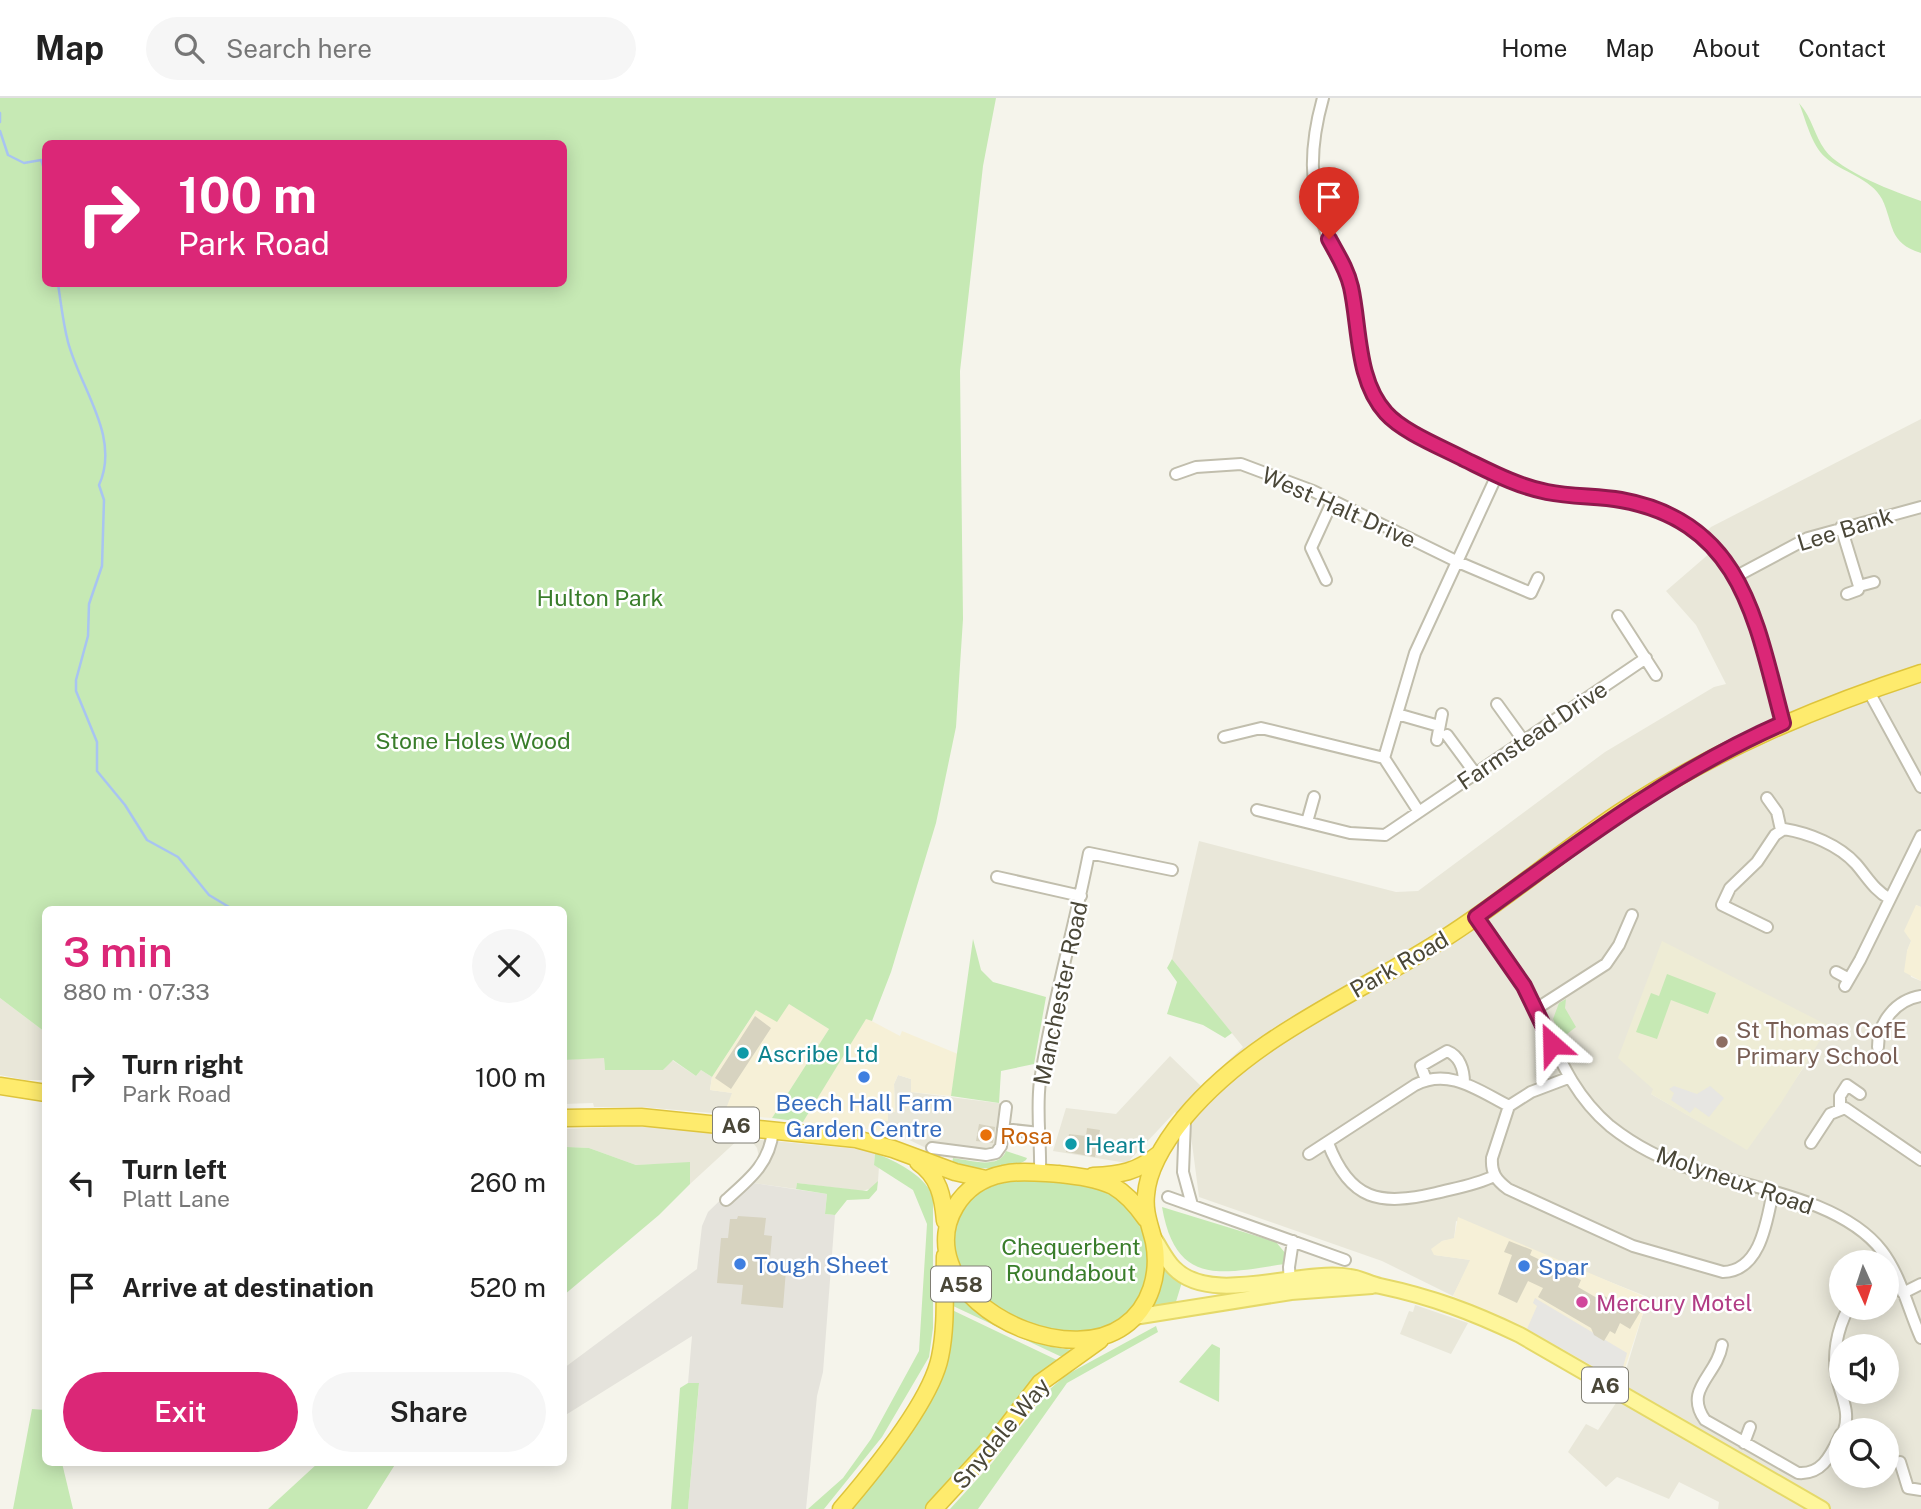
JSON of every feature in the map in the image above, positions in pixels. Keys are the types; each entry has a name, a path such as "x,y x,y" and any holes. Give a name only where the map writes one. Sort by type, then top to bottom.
{"highway":[{"name":"Park Road","path":"1146,1219 1147,1186 1159,1154 1185,1117 1216,1083 1250,1054 1476,917 1636,802 1706,761 1783,723 1921,673"},
{"path":"0,1086 42,1092"},
{"name":"A6","path":"567,1118 641,1117 856,1139 956,1172 986,1179"},
{"name":"A6","path":"905,1154 922,1164 936,1180 943,1200 946,1227"},
{"name":"Park Road","path":"1076,1176 1122,1175 1134,1171 1159,1154"},
{"name":"A58","path":"841,1509 892,1446 936,1372 942,1345 946,1227 960,1198 986,1179 1019,1172 1096,1180 1122,1192 1146,1219 1153,1235 1156,1272 1146,1302 1134,1317 1105,1336 1070,1341 1053,1339 991,1311 964,1290 950,1263 946,1246"},
{"name":"Snydale Way","path":"934,1509 991,1447 1040,1383 1105,1336"}],"main road":[{"name":"A6","path":"1153,1235 1175,1269 1200,1283 1230,1286 1378,1286 1401,1289 1447,1302 1520,1335 1822,1509"},
{"name":"A6","path":"1134,1317 1290,1285"}],"street":[{"path":"1323,98 1311,153 1313,180 1325,230 1350,284 1359,339 1374,396 1386,413 1396,422 1497,475 1548,492 1617,499 1656,509 1709,540 1735,577 1760,636 1783,723"},
{"name":"West Halt Drive","path":"1176,474 1196,467 1241,464 1333,500 1458,562 1531,593 1538,578"},
{"path":"1384,758 1415,653 1497,475"},
{"path":"1326,580 1311,548 1333,500"},
{"name":"Lee Bank","path":"1735,577 1791,545 1841,527 1921,507"},
{"path":"1841,527 1859,586"},
{"path":"1847,594 1858,590 1859,586 1874,582"},
{"path":"1618,616 1656,675"},
{"name":"Farmstead Drive","path":"1257,810 1377,836 1385,835 1646,658"},
{"path":"1868,690 1921,787"},
{"path":"1503,706 1523,740"},
{"path":"1397,714 1439,726"},
{"path":"1442,714 1439,726 1442,737 1475,773"},
{"path":"1224,737 1261,728 1384,758 1419,812"},
{"path":"1307,822 1314,797"},
{"path":"1767,798 1777,812 1782,830"},
{"path":"1768,928 1722,905 1730,888 1757,862 1775,835 1782,830 1787,829 1830,845 1850,858 1874,887 1890,899"},
{"path":"1836,972 1847,982 1921,836"},
{"name":"Manchester Road","path":"1040,1173 1039,1092 1052,1008 1081,896 1089,853 1172,870"},
{"path":"997,877 1081,896"},
{"path":"1536,1009 1605,964 1619,945 1632,915"},
{"name":"Molyneux Road","path":"1476,917 1517,974 1568,1078 1598,1116 1652,1152 1695,1170 1773,1191 1844,1220 1870,1238 1879,1250"},
{"path":"1878,1047 1878,1034 1889,1015 1905,1001 1921,996"},
{"path":"1426,1080 1421,1066 1447,1051 1454,1055 1463,1068 1464,1083"},
{"path":"1309,1154 1426,1080 1439,1077 1464,1083 1509,1106"},
{"path":"1568,1078 1543,1087 1509,1106 1492,1158 1494,1176 1507,1189 1633,1247 1723,1272 1742,1267 1757,1248 1773,1191"},
{"path":"1840,1108 1839,1096 1847,1085 1860,1094"},
{"name":"Manchester Road","path":"932,1148 991,1155 999,1150 1006,1107"},
{"path":"1811,1143 1830,1114 1840,1108 1849,1110 1921,1160"},
{"path":"1185,1117 1183,1172 1192,1205"},
{"path":"1003,1129 1040,1133"},
{"path":"726,1200 756,1174 767,1158 773,1130"},
{"path":"1328,1143 1342,1174 1358,1190 1376,1198 1409,1199 1476,1184 1494,1176"},
{"path":"1168,1196 1345,1260"},
{"path":"1290,1285 1293,1241"},
{"path":"1903,1293 1921,1284"},
{"name":"Molyneux Road","path":"1899,1285 1921,1338"},
{"path":"1843,1320 1836,1348 1837,1380 1845,1418"},
{"path":"1722,1345 1724,1359 1697,1395 1697,1408 1705,1420 1794,1471 1804,1473 1824,1465 1829,1456"},
{"path":"1744,1443 1751,1427"},
{"path":"1900,1462 1908,1488 1921,1490"}],"shaded area":[{"path":"1921,419 1921,907 1916,905 1907,951 1911,977 1921,981 1921,1509 1718,1509 1719,1502 1679,1482 1669,1499 1617,1477 1606,1487 1568,1452 1586,1424 1598,1430 1616,1403 1648,1297 1456,1221 1454,1239 1442,1241 1435,1255 1471,1260 1453,1296 1382,1261 1199,1197 1190,1128 1175,1112 1127,1163 1053,1151 1066,1108 1116,1114 1170,1056 1201,1086 1243,1047 1172,959 1199,841 1396,892 1418,891 1605,752 1714,687 1726,684 1696,625 1666,591 1710,553 1698,540 1711,527","holes":["1806,1064 1747,1149 1651,1094 1654,1090"]},
{"path":"1916,905 1921,907 1921,981 1904,972 1911,941 1904,931"},
{"name":"St Thomas CofE Primary School","path":"1662,941 1829,1026 1781,1103 1747,1150 1651,1094 1653,1089 1618,1058"},
{"path":"0,998 42,1030 42,1080 0,1075"},
{"path":"789,1004 829,1029 772,1118 724,1114 732,1093 710,1090 712,1077 757,1009"},
{"name":"Beech Hall Farm Garden Centre","path":"866,1018 900,1036 902,1031 958,1054 951,1096 911,1092 911,1079 898,1075 894,1084 895,1112 888,1113 888,1121 883,1121 881,1131 803,1122"},
{"path":"604,1057 605,1070 663,1070 672,1060 696,1076 701,1070 712,1077 710,1090 733,1093 724,1114 641,1107 594,1107 593,1103 567,1104 567,1060"},
{"path":"898,1075 911,1079 911,1092 1013,1105 1003,1157 992,1162 943,1156 905,1138 882,1131 888,1112 895,1112 894,1084"},
{"path":"1674,1086 1697,1094 1710,1086 1724,1098 1709,1117 1695,1107 1690,1113 1671,1100 1674,1093 1669,1089"},
{"path":"632,1126 684,1128 740,1138 690,1184 689,1163 636,1165 589,1148 567,1147 567,1129"},
{"path":"750,1139 869,1150 875,1153 874,1165 879,1167 878,1181 873,1188 862,1191 797,1183 796,1189 740,1181 754,1168 759,1157 757,1148"},
{"path":"740,1181 827,1194 825,1214 835,1215 823,1372 817,1396 806,1509 688,1509 699,1384 688,1383 692,1336 567,1414 567,1366 697,1269 702,1226 708,1212"},
{"path":"1458,1217 1648,1298 1619,1386 1507,1322 1453,1296 1470,1260 1434,1255 1431,1249 1442,1241 1454,1238"},
{"path":"1535,1298 1627,1353 1619,1381 1527,1329 1537,1306 1533,1303"},
{"path":"1415,1305 1468,1323 1451,1354 1400,1334 1409,1311 1413,1312"}],"green space":[{"name":"Hulton Park","path":"0,98 996,98 983,166 960,371 963,619 956,727 936,823 891,972 872,1021 866,1019 803,1122 772,1118 829,1029 789,1004 777,1022 756,1010 712,1077 701,1070 696,1076 673,1060 663,1070 605,1070 604,1058 567,1060 567,906 42,906 42,1030 0,998"},
{"path":"1799,103 1821,144 1832,158 1870,180 1921,201 1921,253 1910,249 1897,238 1882,199 1871,186 1820,152 1812,139"},
{"path":"973,939 981,970 993,982 1046,997 1034,1064 1001,1071 999,1103 951,1096"},
{"path":"1172,959 1232,1033 1225,1038 1203,1025 1167,1014 1177,982 1167,968"},
{"path":"1667,974 1716,993 1708,1014 1671,1000 1657,1039 1636,1032 1651,993 1659,996"},
{"path":"1566,999 1565,1008 1576,1027 1562,1038 1553,1019 1559,1003"},
{"path":"567,1147 589,1148 636,1165 690,1162 690,1184 659,1215 567,1292"},
{"path":"1006,1151 1027,1158 1019,1164 1000,1168 952,1164 953,1158 990,1162 1002,1157"},
{"path":"875,1153 915,1174 933,1195 933,1328 929,1357 882,1437 824,1509 808,1509 843,1478 871,1439 919,1351 927,1224 913,1190 874,1165"},
{"name":"Chequerbent Roundabout","path":"1019,1180 1091,1187 1122,1202 1134,1215 1145,1237 1148,1263 1147,1274 1131,1309 1103,1328 1068,1332 1030,1323 995,1305 968,1280 954,1249 958,1216 976,1194 1001,1183"},
{"path":"878,1181 877,1190 869,1199 847,1200 835,1215 825,1214 827,1194 796,1189 797,1183 867,1191"},
{"path":"1162,1207 1276,1242 1286,1254 1285,1264 1222,1271 1205,1269 1190,1263 1178,1251 1169,1233"},
{"path":"1163,1270 1182,1282 1175,1305 1150,1309"},
{"path":"951,1283 977,1312 1047,1346 1073,1350 1064,1358 951,1305"},
{"path":"950,1309 1057,1360 1034,1379 985,1445 924,1509 848,1509 905,1436"},
{"path":"1156,1326 1158,1332 1067,1383 978,1509 950,1509 992,1463 1050,1389 1066,1375"},
{"path":"1212,1344 1220,1348 1219,1402 1179,1382"},
{"path":"688,1383 699,1383 688,1509 671,1509 680,1388"},
{"path":"32,1409 42,1410 42,1466 63,1466 73,1509 13,1509"},
{"path":"315,1466 394,1466 367,1509 268,1509"}],"building":[{"name":"Ascribe Ltd","path":"755,1016 771,1028 731,1089 715,1078"},
{"name":"Rosa","path":"979,1124 995,1127 993,1143 976,1141"},
{"path":"1087,1128 1100,1130 1095,1157 1066,1152 1069,1134 1086,1136"},
{"name":"Tough Sheet","path":"738,1216 766,1218 764,1235 772,1236 769,1269 786,1270 783,1308 741,1304 743,1285 717,1283 721,1238 728,1238 730,1219 737,1219"},
{"name":"Mercury Motel","path":"1509,1241 1532,1250 1530,1255 1581,1280 1578,1287 1597,1298 1599,1293 1624,1307 1628,1299 1640,1305 1642,1309 1630,1329 1620,1323 1615,1334 1610,1331 1604,1341 1594,1335 1591,1328 1538,1297 1543,1288 1528,1281 1517,1303 1498,1294 1512,1255 1504,1252"}],"waterway":[{"path":"0,113 0,122"},
{"path":"0,131 8,155 24,163 41,160 42,163"},
{"path":"58,287 68,342 96,413 105,449 99,485 104,500 102,566 89,604 88,636 76,680 76,691 97,742 97,771 125,805 147,840 178,857 209,895 227,906"}],"place":[{"name":"St Thomas CofE Primary School","path":"1722,1042"},
{"name":"Ascribe Ltd","path":"743,1053"},
{"name":"Beech Hall Farm Garden Centre","path":"864,1077"},
{"name":"Rosa","path":"986,1135"},
{"name":"Heart","path":"1071,1144"},
{"name":"Tough Sheet","path":"740,1264"},
{"name":"Spar","path":"1524,1266"},
{"name":"Mercury Motel","path":"1582,1302"}],"route":[{"path":"1329,239 1350,284 1355,321 1374,396 1386,413 1396,422 1439,446 1511,481 1562,495 1633,502 1656,509 1677,520 1705,537 1727,562 1745,594 1760,636 1783,723 1706,761 1636,802 1476,917 1517,974 1552,1044"}],"park label":[{"name":"Stone Holes Wood","path":"473,740"}]}
